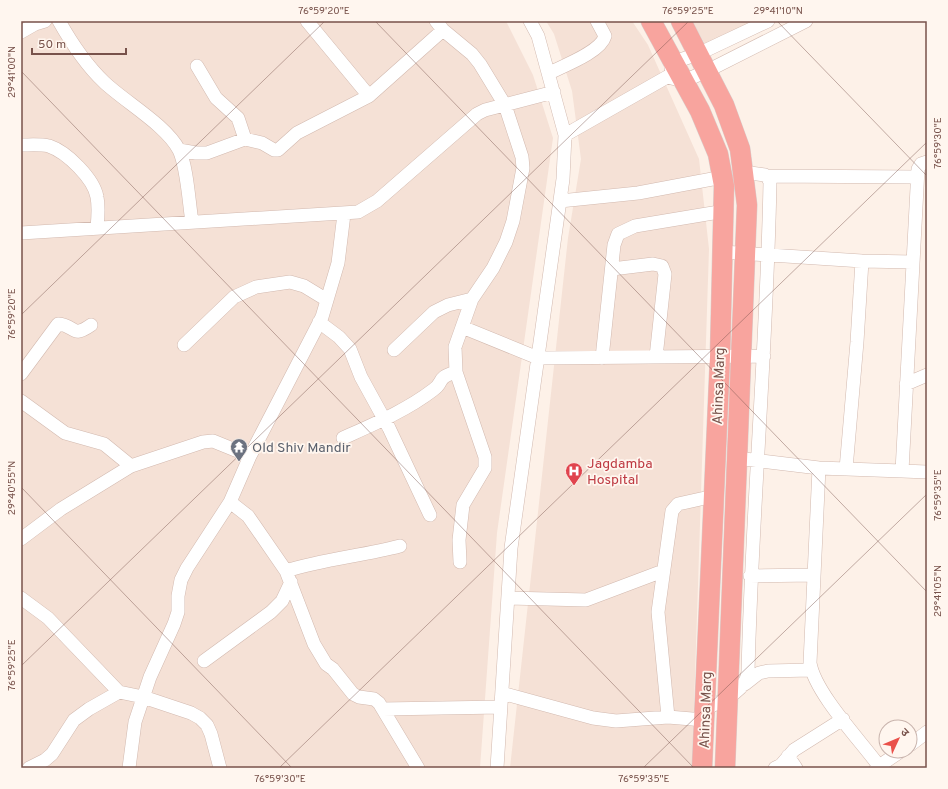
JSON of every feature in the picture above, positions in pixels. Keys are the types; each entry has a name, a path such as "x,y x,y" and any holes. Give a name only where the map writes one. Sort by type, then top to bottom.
{"highway":[{"name":"Ahinsa Marg","path":"651,21 675,74 700,111 718,154 723,177 725,211 724,252 702,768"},
{"name":"Ahinsa Marg","path":"681,21 724,105 740,149 747,205 725,768"}],"street":[{"path":"21,32 35,24 45,21"},
{"path":"59,21 74,48 88,65 105,83 157,126 179,150 192,222"},
{"path":"307,21 369,96"},
{"path":"497,768 511,548 563,179 565,135 538,36 530,21"},
{"path":"549,72 594,50 601,44 605,36 597,21"},
{"path":"675,74 702,63 768,21"},
{"path":"565,135 675,74 806,21"},
{"path":"179,150 207,153 245,139 262,143 274,150 278,150 297,133 369,96 439,26 472,54 505,105 520,146 524,168 513,221 506,242 493,268 472,299 455,347 456,372 486,463 485,468 463,505 459,540 460,562"},
{"path":"197,66 216,98 238,118 245,139"},
{"path":"21,233 358,212 377,201 477,114 554,92"},
{"path":"21,145 39,144 50,147 72,161 88,178 97,196 97,228"},
{"path":"902,471 917,178 918,168 921,164 927,162"},
{"path":"743,172 768,176 917,178"},
{"path":"745,684 748,672 750,576 758,461 769,254 770,182 768,176"},
{"path":"560,201 638,193 723,177"},
{"path":"602,358 614,246 618,234 625,229 680,217 725,211"},
{"path":"129,768 135,722 150,677 178,612 178,596 184,574 230,502 250,456 322,316 338,263 344,214"},
{"path":"724,252 745,252 862,261 913,262"},
{"path":"846,469 857,342 862,261"},
{"path":"612,269 653,264 662,266 665,274 656,357"},
{"path":"184,345 234,298 256,287 290,282 304,286 327,300"},
{"path":"394,350 434,312 448,305 472,299"},
{"path":"319,322 348,346 361,377 384,419 430,516"},
{"path":"21,374 58,324 64,324 74,332 78,333 91,325"},
{"path":"462,328 538,358 764,356"},
{"path":"343,438 384,419 433,390 444,375 456,372"},
{"path":"906,384 927,375"},
{"path":"21,401 65,433 104,444 131,466"},
{"path":"21,540 60,509 131,466 203,442 213,441 250,456"},
{"path":"736,458 820,468 927,472"},
{"path":"820,468 810,663 811,670 820,689 878,767 890,759"},
{"path":"668,717 658,612 669,522 675,506 714,496"},
{"path":"230,502 248,516 289,576 314,644 322,659 353,694 359,697 374,699 383,709 418,768"},
{"path":"204,661 271,612 282,601 289,576 311,563 377,552 400,546"},
{"path":"508,598 586,600 663,571"},
{"path":"750,576 814,575"},
{"path":"23,602 48,618 119,692 143,697 191,713 207,725 220,768"},
{"path":"502,693 568,713 616,721 705,715 759,673 768,671 811,670"},
{"path":"29,768 45,760 52,754 74,720 89,709 119,692"},
{"path":"383,709 501,707"},
{"path":"775,768 781,765 788,756 805,742 843,719"},
{"path":"918,739 927,732"},
{"path":"788,756 796,768"}],"shaded area":[{"path":"21,21 506,21 533,75 553,138 497,533 480,768 21,768"},
{"path":"546,21 632,21 648,45 699,159 709,249 692,768 510,768 568,238 581,159 572,91 554,34"},
{"path":"692,21 755,21 706,46"}],"place":[{"name":"Old Shiv Mandir","path":"239,462"},
{"name":"Jagdamba Hospital","path":"574,486"}]}
